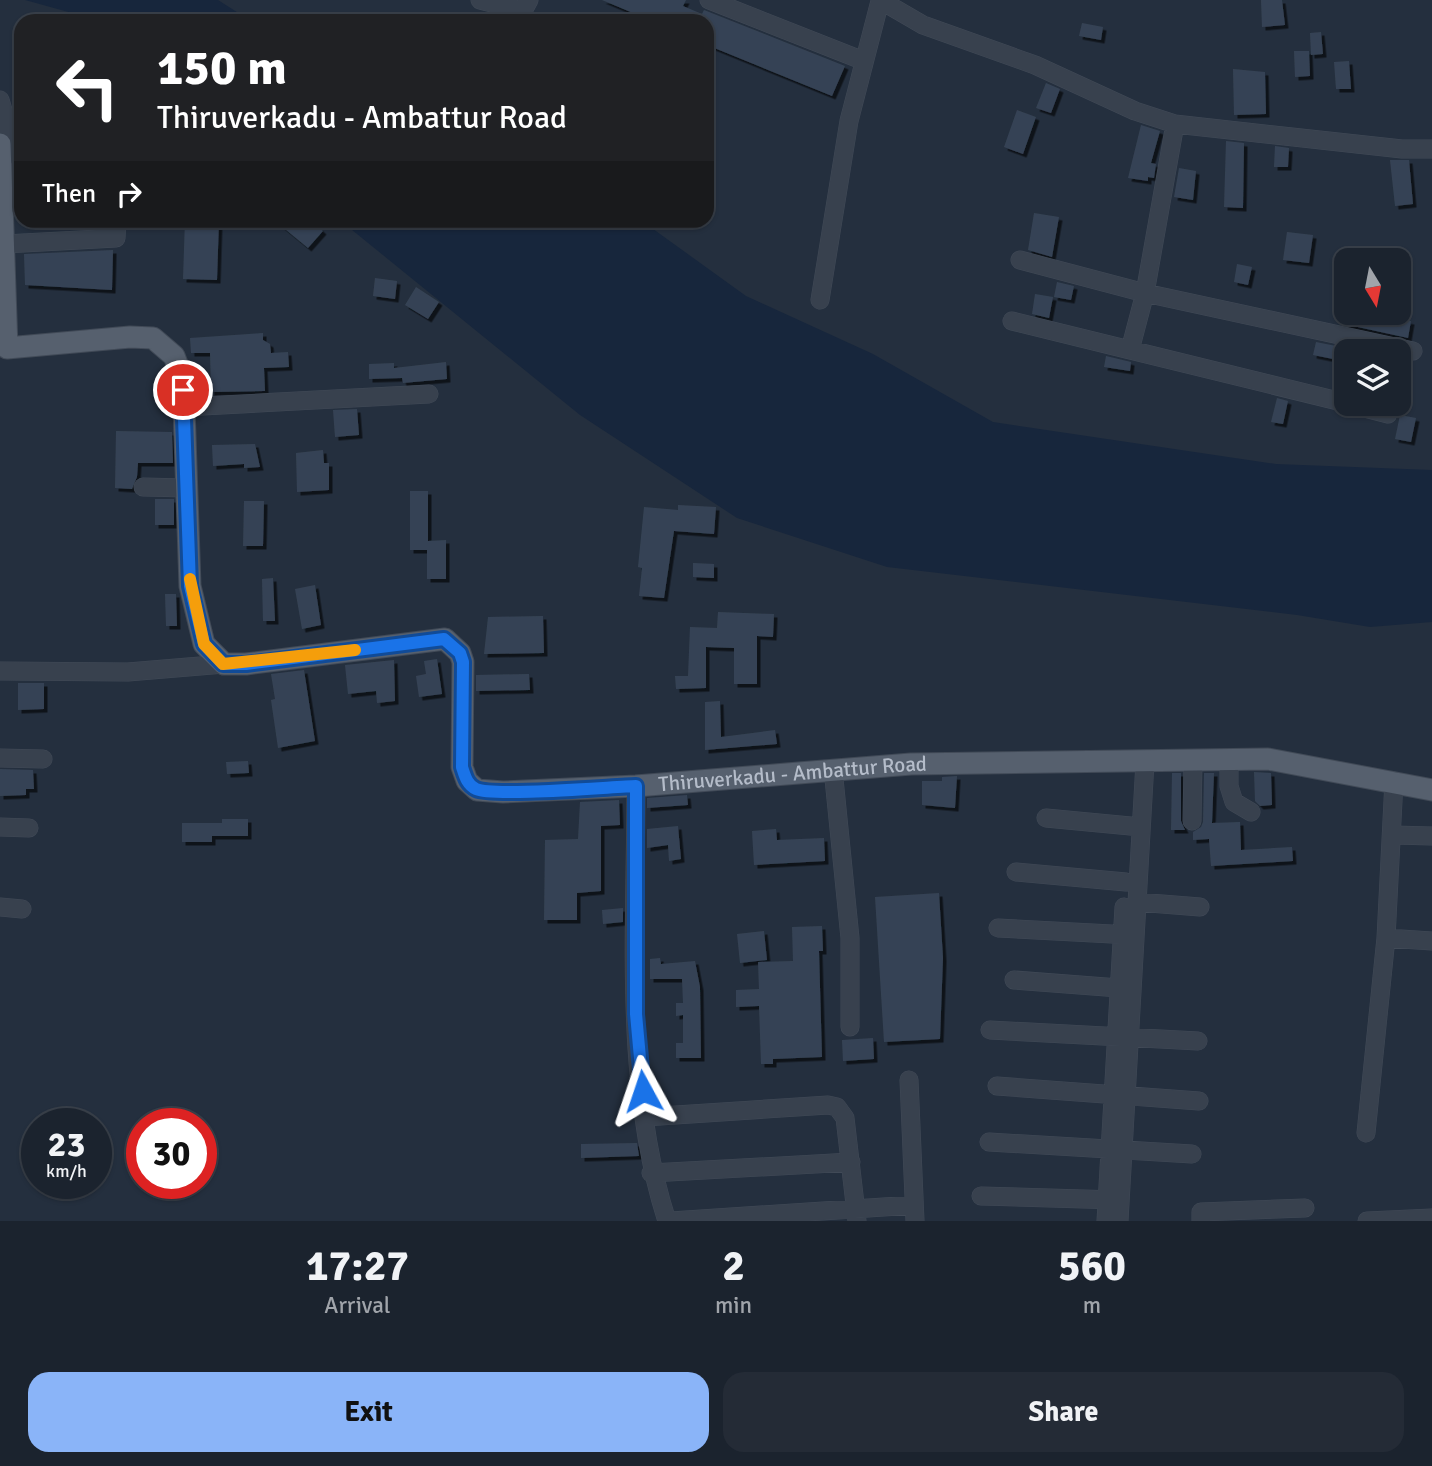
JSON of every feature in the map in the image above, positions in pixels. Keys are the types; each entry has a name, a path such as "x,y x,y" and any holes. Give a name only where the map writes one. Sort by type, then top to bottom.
{"main road":[{"path":"0,144 3,348 130,337 153,338 174,356 181,374 184,407 190,586 204,644 223,664"},
{"name":"Thiruverkadu - Ambattur Road","path":"223,664 246,664 444,639 460,653 463,662 462,767 467,781 477,790 503,792 636,786 911,764 1268,759 1394,780 1432,790"}],"street":[{"path":"480,0 523,11 529,0"},
{"path":"709,0 864,61"},
{"path":"820,300 849,121 880,1 923,25 1035,65 1135,111 1175,124 1402,149 1432,149"},
{"path":"0,100 6,133 2,168"},
{"path":"1130,350 1145,293 1175,124"},
{"path":"3,239 116,237 117,228"},
{"path":"1020,260 1145,293 1413,351"},
{"path":"1012,321 1334,401"},
{"path":"184,407 429,394"},
{"path":"143,487 187,488"},
{"path":"0,671 128,672 223,664"},
{"path":"0,758 43,759"},
{"path":"1192,821 1193,760"},
{"path":"1229,760 1229,786 1234,802 1251,811"},
{"path":"1123,1036 1119,988 1137,902 1135,826 1139,762"},
{"path":"833,769 850,939 850,1027"},
{"path":"1366,1133 1386,938 1394,780"},
{"path":"636,786 636,1014 651,1172 669,1221 915,1213 909,1080"},
{"path":"1046,818 1135,826"},
{"path":"1119,1221 1114,1200 1129,935 1126,882 1135,826"},
{"path":"0,827 29,828"},
{"path":"1393,835 1432,836"},
{"path":"1016,872 1126,882"},
{"path":"1137,902 1200,907"},
{"path":"0,907 22,909"},
{"path":"998,928 1129,935"},
{"path":"1386,938 1432,941"},
{"path":"1014,981 1119,988"},
{"path":"990,1030 1198,1041"},
{"path":"997,1086 1199,1101"},
{"path":"645,1117 828,1105 837,1107 845,1118 857,1214"},
{"path":"989,1142 1192,1154"},
{"path":"651,1172 851,1162"},
{"path":"981,1196 1114,1200"},
{"path":"1105,1221 1114,1200"},
{"path":"1201,1221 1200,1212 1305,1208"},
{"path":"1367,1221 1432,1218"}],"water":[{"path":"25,0 218,0 240,14 76,14"},
{"path":"350,228 652,228 746,296 873,354 993,422 1276,464 1432,470 1432,622 1370,627 1297,615 887,567 737,518 580,415"}],"building":[{"path":"602,0 686,0 683,6 702,14 635,14"},
{"path":"1261,0 1282,0 1285,25 1262,27"},
{"path":"704,10 845,66 832,96 714,48 714,14 702,14"},
{"path":"1082,23 1103,27 1101,40 1079,36"},
{"path":"1321,32 1323,54 1311,55 1310,33"},
{"path":"1294,51 1309,51 1310,76 1295,77"},
{"path":"1349,61 1351,89 1336,89 1334,62"},
{"path":"1233,69 1265,72 1266,114 1234,115"},
{"path":"1046,83 1060,89 1051,113 1036,108"},
{"path":"1017,110 1036,117 1023,154 1004,147"},
{"path":"1141,125 1160,131 1151,163 1156,164 1154,178 1148,177 1148,181 1128,178"},
{"path":"1226,141 1244,143 1243,208 1224,207"},
{"path":"1275,146 1289,148 1288,167 1274,167"},
{"path":"1390,160 1409,160 1413,204 1395,206"},
{"path":"1179,168 1196,171 1193,200 1174,197"},
{"path":"1034,213 1059,217 1052,257 1028,250"},
{"path":"185,228 219,228 217,280 183,279"},
{"path":"284,228 320,228 323,231 308,248"},
{"path":"1287,232 1313,235 1309,263 1283,260"},
{"path":"113,250 112,290 25,285 24,254"},
{"path":"1237,264 1252,267 1248,285 1234,282"},
{"path":"375,278 397,281 395,299 373,296"},
{"path":"1057,282 1074,286 1071,300 1054,297"},
{"path":"416,287 439,302 428,319 405,305"},
{"path":"1035,294 1053,297 1049,318 1032,314"},
{"path":"1410,325 1408,338 1353,326"},
{"path":"263,333 263,340 270,344 271,353 288,352 289,367 264,368 265,391 211,392 210,353 191,353 190,338"},
{"path":"1316,342 1334,346 1333,359 1313,355"},
{"path":"1106,356 1131,362 1130,371 1104,367"},
{"path":"446,362 447,379 403,383 402,378 369,379 369,364 394,363 394,368"},
{"path":"1277,398 1288,401 1283,424 1271,422"},
{"path":"357,409 359,435 335,437 333,410"},
{"path":"1400,416 1416,418 1411,442 1395,439"},
{"path":"116,431 172,432 173,463 138,463 137,477 132,489 115,488"},
{"path":"255,444 260,467 244,468 244,464 213,466 212,445"},
{"path":"323,450 324,463 329,463 329,490 297,492 296,453"},
{"path":"410,491 428,491 428,541 446,540 446,579 427,579 427,550 410,550"},
{"path":"155,499 174,499 174,525 155,525"},
{"path":"244,501 264,501 263,546 243,546"},
{"path":"678,505 716,507 714,534 674,531 664,598 639,596 642,568 638,567 644,507 678,510"},
{"path":"693,563 714,564 714,578 693,577"},
{"path":"273,578 275,621 263,621 262,579"},
{"path":"315,585 321,625 302,629 295,589"},
{"path":"165,594 176,594 177,626 166,626"},
{"path":"718,612 774,614 773,637 757,636 757,684 734,684 734,648 706,647 706,688 676,689 675,676 688,676 690,627 717,628"},
{"path":"543,616 544,653 484,654 488,617"},
{"path":"437,659 442,694 419,697 416,676 426,674 424,661"},
{"path":"394,660 395,701 377,703 376,691 348,694 345,665"},
{"path":"304,670 315,741 278,748 271,700 275,699 271,674"},
{"path":"529,674 530,690 476,691 476,675"},
{"path":"18,683 44,683 44,709 18,710"},
{"path":"720,701 721,737 775,730 777,744 705,750 705,702"},
{"path":"248,761 249,773 227,774 226,762"},
{"path":"0,769 33,770 34,789 26,789 26,795 0,796"},
{"path":"1254,772 1271,773 1272,805 1260,806 1255,801"},
{"path":"1172,773 1181,773 1181,821 1185,830 1171,830"},
{"path":"1204,773 1214,773 1212,823 1240,822 1241,850 1292,847 1293,861 1211,866 1209,839 1193,840 1193,832 1201,827 1203,822"},
{"path":"957,776 955,808 922,805 922,781 942,781 942,777"},
{"path":"687,795 688,805 647,808 647,798"},
{"path":"619,800 620,825 601,826 601,891 577,893 577,920 544,920 545,840 578,839 580,802"},
{"path":"222,819 248,819 248,836 212,836 212,842 182,842 182,823 222,823"},
{"path":"678,826 681,859 669,861 668,845 647,848 647,829"},
{"path":"776,829 777,840 824,838 825,861 754,865 752,831"},
{"path":"939,893 943,958 940,1039 884,1042 875,897"},
{"path":"623,908 623,922 603,924 602,910"},
{"path":"822,926 823,951 819,951 822,1057 773,1059 773,1064 761,1064 759,1006 736,1007 736,990 759,989 758,962 793,961 792,927"},
{"path":"764,931 767,960 740,963 737,934"},
{"path":"660,958 661,964 695,961 700,987 701,1058 676,1058 676,1043 683,1043 683,1015 676,1016 676,1003 683,1003 682,979 650,979 650,959"},
{"path":"873,1038 874,1059 843,1061 842,1040"},
{"path":"637,1143 639,1156 581,1158 581,1144"}],"slow traffic":[{"path":"190,579 197,623 204,644 223,664 246,664 355,650"}],"route":[{"path":"183,390 190,586 204,644 223,664 246,664 444,639 460,653 463,662 462,767 467,781 477,790 503,792 636,786 636,1014 643,1091"}]}
